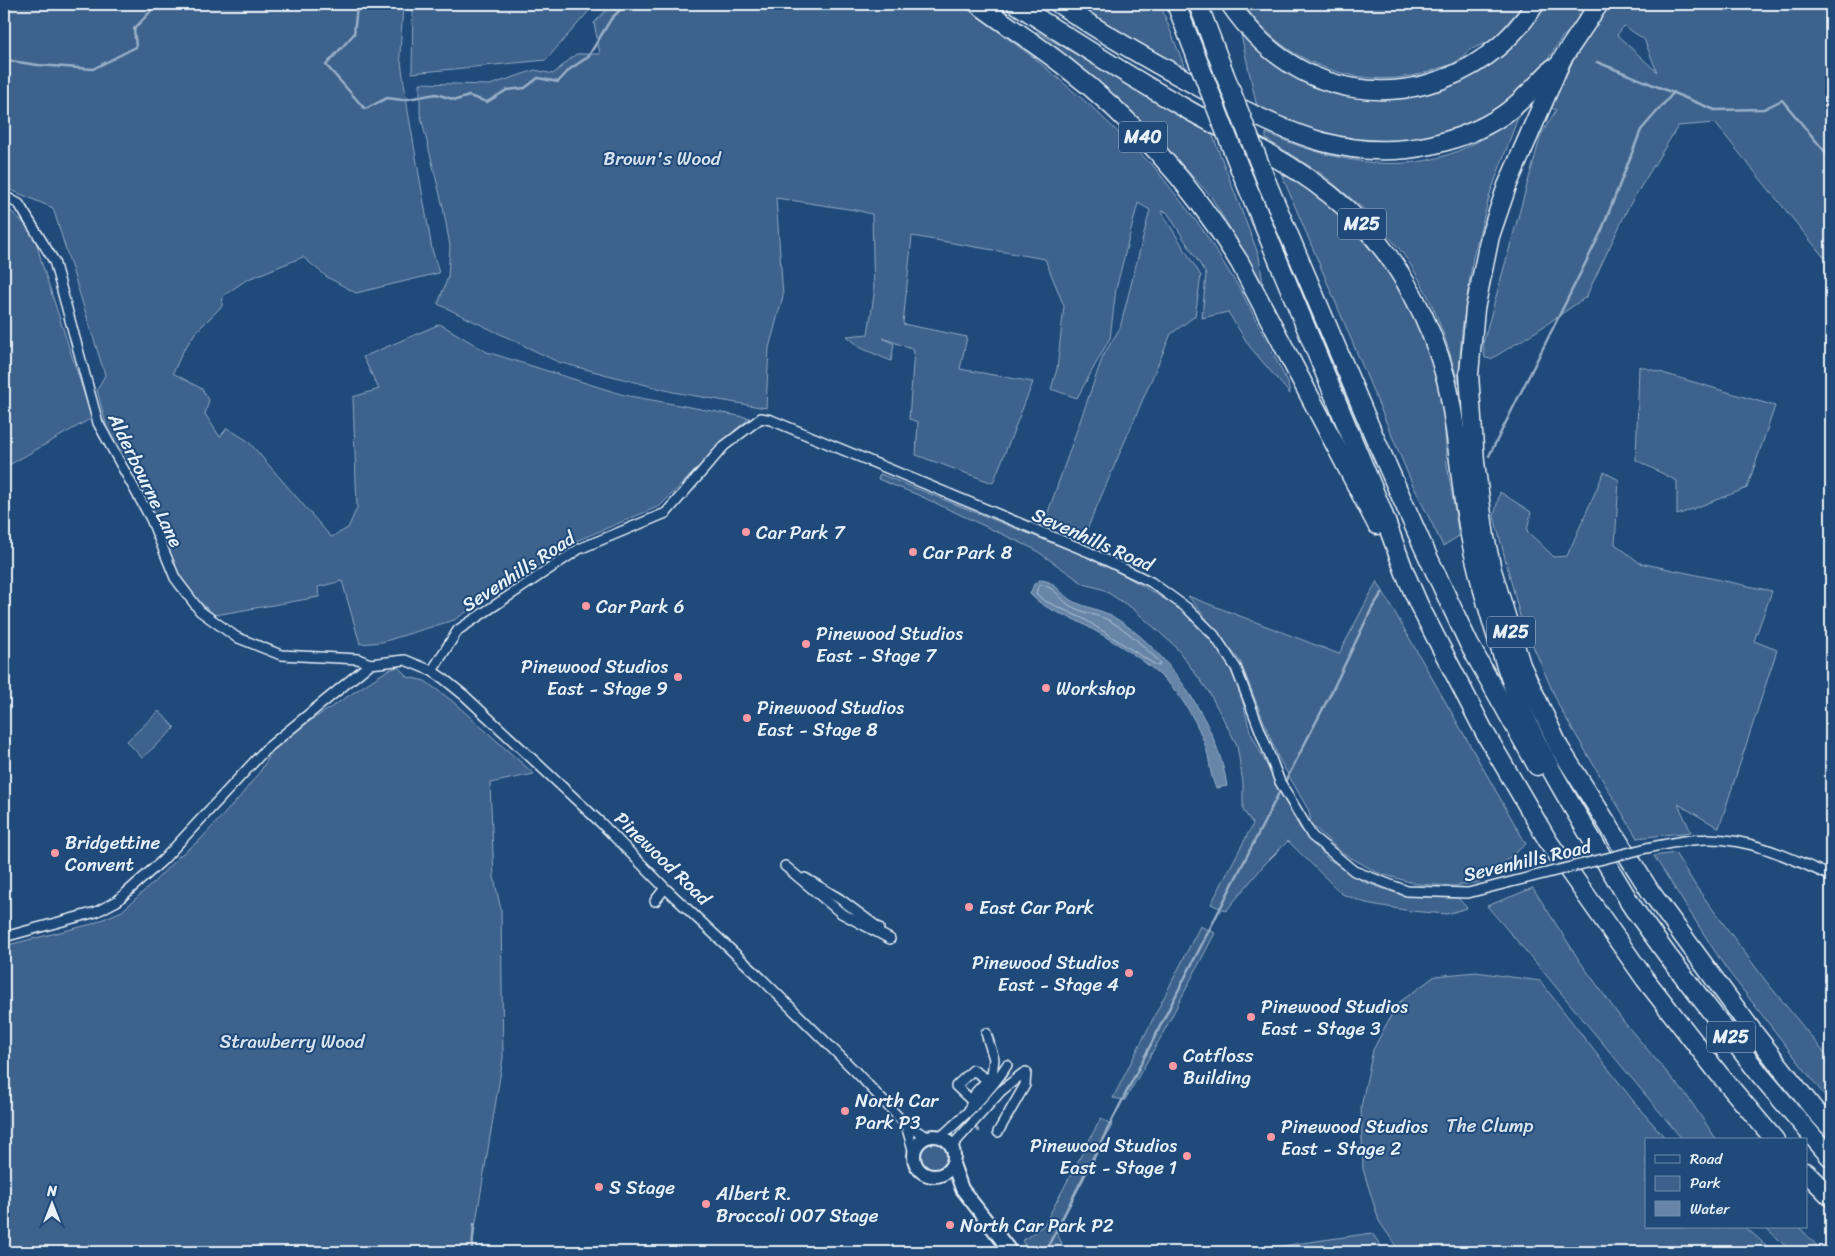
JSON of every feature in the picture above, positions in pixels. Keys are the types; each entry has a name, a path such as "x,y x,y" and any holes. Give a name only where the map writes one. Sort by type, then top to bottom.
{"highway":[{"name":"M40","path":"978,4 1065,66 1116,111 1179,177 1216,225 1240,263 1382,534 1405,573"},
{"name":"M25","path":"1016,4 1148,87 1298,170 1349,210 1389,257 1417,304 1445,375 1463,498 1477,568 1488,608 1516,690 1538,744 1635,911"},
{"name":"M25","path":"1059,4 1188,82 1259,118 1314,140 1359,150 1405,150 1446,142 1486,126 1512,108 1562,59"},
{"name":"M25","path":"1176,4 1240,169 1381,508 1405,573 1419,605 1485,733 1548,841 1645,979 1719,1074 1773,1138"},
{"name":"M25","path":"1198,4 1267,183 1374,436 1469,644 1552,794 1668,956 1761,1076 1831,1158"},
{"path":"1230,4 1258,38 1289,64 1311,75 1332,82 1356,88 1376,90 1424,85 1442,80 1468,68 1487,57 1506,41 1523,22 1535,4"},
{"name":"M25","path":"1599,4 1562,59 1507,186 1490,236 1475,309 1469,374 1475,462 1485,537 1492,570 1520,665 1559,747 1650,891 1812,1108 1831,1128"},
{"name":"M25","path":"1516,690 1556,765 1647,909 1738,1031 1831,1138"},
{"path":"1808,1174 1831,1197"}],"street":[{"name":"Alderbourne Lane","path":"4,196 19,204 54,261 98,423 151,519 175,578 200,611 236,637 281,655 358,659 370,664"},
{"name":"Sevenhills Road","path":"432,671 458,630 579,549 666,513 724,446 761,418 771,420 1089,552 1151,582 1187,608 1214,635 1236,668 1280,782 1312,836 1354,871 1407,891 1468,893 1646,848 1699,839 1724,840 1744,844 1785,856 1831,876"},
{"name":"Pinewood Road","path":"370,664 405,660 432,671 465,696 762,979 855,1071 906,1125 928,1137"},
{"path":"4,937 96,912 117,901 163,860 265,750 370,664"},
{"path":"785,866 840,899 877,926 890,939 841,912 785,866"},
{"path":"655,901 665,888"},
{"path":"968,1112 976,1092 992,1075 994,1059 986,1034"},
{"path":"941,1137 968,1112 999,1078 1007,1065"},
{"path":"972,1101 956,1086 973,1070 988,1080"},
{"path":"952,1146 1001,1091 1024,1073 1026,1085 998,1132"},
{"name":"Pinewood Road","path":"906,1125 914,1153"},
{"path":"953,1164 947,1172 931,1176 921,1171 915,1162 914,1153 919,1143 928,1137 941,1137 952,1146 954,1152 953,1164 962,1189 1011,1252"},
{"path":"937,1176 962,1189"}],"green space":[{"path":"4,4 403,4 400,55 432,249 439,273 356,293 327,277 303,257 246,280 223,296 222,306 195,333 182,353 173,373 202,389 209,400 205,414 220,437 227,428 248,441 331,537 348,528 357,508 353,397 379,389 363,357 440,324 487,352 624,395 750,418 735,430 660,506 576,541 454,620 382,642 360,644 342,581 318,587 319,597 215,615 185,589 147,509 142,488 132,463 109,436 97,390 105,375 53,208 4,187"},
{"path":"413,4 595,4 546,60 412,73"},
{"name":"Brown's Wood","path":"612,4 961,4 1033,57 1093,108 1155,168 1203,230 1241,291 1288,383 1290,394 1250,347 1228,312 1202,318 1206,274 1167,212 1161,211 1201,276 1195,316 1171,334 1085,534 1046,518 1103,356 1120,328 1150,210 1138,203 1116,289 1110,338 1077,398 1051,389 1057,369 1064,306 1045,259 912,236 903,324 967,337 960,369 1033,382 993,483 916,455 918,422 909,419 914,350 883,338 894,344 891,361 861,348 847,336 868,334 874,295 872,214 776,198 783,296 769,348 766,408 673,392 558,362 438,304 448,277 450,246 443,207 420,113 420,83 490,85 535,70 553,74 576,54 600,54 594,23"},
{"path":"1075,4 1160,4 1187,73 1103,24"},
{"path":"1244,4 1522,4 1519,10 1491,40 1470,50 1454,63 1408,77 1381,78 1354,76 1328,69 1303,58 1281,43 1261,25"},
{"path":"1543,4 1590,4 1574,29 1563,36 1548,59 1530,81 1494,112 1480,121 1470,122 1434,137 1389,145 1313,133 1257,107 1241,35 1279,66 1308,80 1444,87"},
{"path":"1610,4 1831,4 1831,261 1822,255 1715,123 1678,126 1629,206 1586,297 1537,331 1491,359 1485,358 1483,343 1541,135 1556,110 1551,108 1573,61","holes":["1624,26 1644,39 1657,72 1617,35"]},
{"path":"1029,32 1038,32 1211,131 1259,256 1263,284 1210,195 1133,113 1096,80"},
{"path":"1526,109 1517,120 1490,194 1473,257 1462,330 1458,383 1449,349 1437,316 1422,284 1401,251 1376,223 1377,220 1322,174 1266,139 1266,133 1290,143 1341,158 1392,164 1418,162 1444,156 1469,146 1499,129"},
{"path":"1281,173 1320,196 1341,215 1384,266 1410,305 1436,367 1443,403 1447,465 1459,536 1443,546 1411,481"},
{"path":"4,208 11,211 34,233 42,264 92,418 9,465 4,480"},
{"path":"1639,366 1775,406 1747,488 1677,515 1677,481 1636,460"},
{"path":"1604,472 1619,480 1615,544 1640,563 1772,591 1754,641 1777,650 1719,828 1678,804 1691,832 1637,838 1560,708 1520,616 1494,516 1500,492 1531,512 1527,531 1554,557 1567,556"},
{"path":"880,474 1109,566 1181,609 1215,646 1236,675 1250,731 1281,794 1300,828 1327,858 1364,882 1404,896 1458,898 1467,908 1447,914 1410,911 1366,903 1342,894 1288,841 1264,865 1226,911 1211,904 1253,824 1243,810 1243,783 1237,745 1209,692 1175,646 1132,608 1102,589 1084,584 1034,549 918,495 878,479"},
{"path":"1377,581 1526,844 1479,882 1455,886 1417,884 1378,873 1341,852 1311,824 1309,811 1278,757 1240,661 1188,596 1339,654"},
{"name":"Strawberry Wood","path":"398,667 408,677 425,681 451,700 534,774 490,783 494,877 501,910 503,1058 471,1252 4,1252 4,946 92,924 122,911 178,857 200,840 239,798 261,770 278,742 388,670"},
{"path":"159,711 175,728 142,758 127,741"},
{"path":"1675,853 1697,888 1765,980 1831,1061 1831,1104 1725,967 1654,856"},
{"path":"1533,888 1579,960 1623,1021 1687,1096 1716,1138 1681,1138 1487,906"},
{"path":"1200,926 1215,933 1161,1037 1125,1100 1113,1098"},
{"name":"The Clump","path":"1476,972 1540,981 1638,1107 1665,1138 1645,1138 1645,1228 1746,1228 1774,1252 1400,1252 1379,1221 1363,1169 1361,1107 1373,1050 1397,1004 1435,976"},
{"path":"1101,1118 1112,1125 1056,1232 1062,1243 1060,1252 1030,1252 1022,1241 1044,1225"},
{"path":"934,1141 945,1145 949,1156 945,1167 934,1171 923,1167 919,1156 923,1145"},
{"path":"1766,1228 1800,1228 1823,1252 1792,1252"},
{"path":"1372,1233 1385,1252 1240,1252"}],"water":[{"path":"1040,580 1054,585 1074,602 1110,615 1130,628 1169,666 1201,712 1222,762 1227,786 1216,788 1201,735 1188,709 1175,690 1152,668 1125,649 1083,624 1036,600 1030,594 1034,584"}],"waterway":[{"path":"4,60 38,65 93,69 136,47 134,29 150,12 153,4"},
{"path":"355,4 357,6 354,34 326,65 365,109 387,98 402,100 436,94 456,100 469,96 487,102 507,90 525,88 538,78 558,82 570,69 588,57 611,19 626,4"},
{"path":"1597,62 1715,110 1764,109 1782,100 1831,159"},
{"path":"1489,456 1601,232 1641,130 1674,92"},
{"path":"1284,784 1372,608 1382,593"},
{"path":"1045,1252 1281,789"},
{"path":"975,1127 979,1131"},
{"path":"472,1252 474,1224"}],"place":[{"name":"Car Park 7","path":"746,532"},
{"name":"Car Park 8","path":"913,552"},
{"name":"Car Park 6","path":"586,606"},
{"name":"Pinewood Studios East - Stage 7","path":"806,644"},
{"name":"Pinewood Studios East - Stage 9","path":"678,677"},
{"name":"Workshop","path":"1046,688"},
{"name":"Pinewood Studios East - Stage 8","path":"747,718"},
{"name":"Bridgettine Convent","path":"55,853"},
{"name":"East Car Park","path":"969,907"},
{"name":"Pinewood Studios East - Stage 4","path":"1129,973"},
{"name":"Pinewood Studios East - Stage 3","path":"1251,1017"},
{"name":"Catfloss Building","path":"1173,1066"},
{"name":"North Car Park P3","path":"845,1111"},
{"name":"Pinewood Studios East - Stage 2","path":"1271,1137"},
{"name":"Pinewood Studios East - Stage 1","path":"1187,1156"},
{"name":"S Stage","path":"599,1187"},
{"name":"Albert R. Broccoli 007 Stage","path":"706,1204"},
{"name":"North Car Park P2","path":"950,1225"}]}
